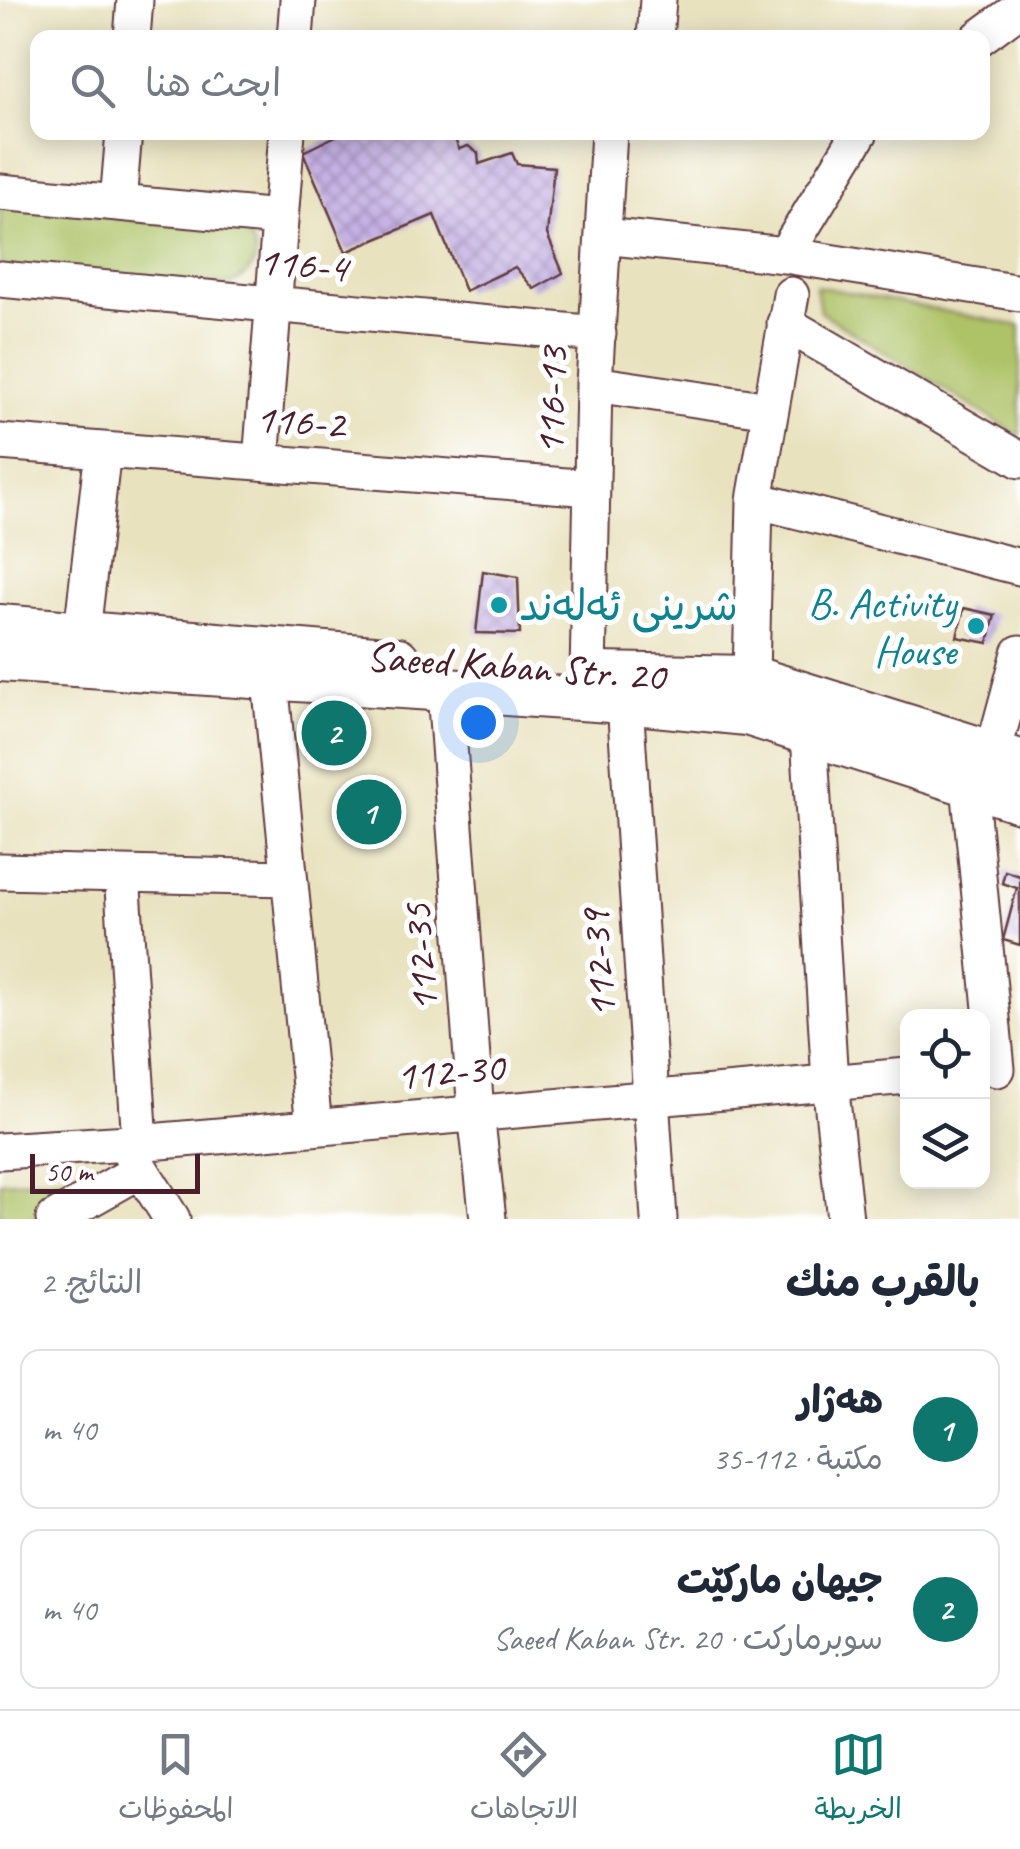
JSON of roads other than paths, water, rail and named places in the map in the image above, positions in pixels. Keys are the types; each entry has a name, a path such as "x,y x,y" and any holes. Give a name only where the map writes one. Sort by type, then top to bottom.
{"main road":[{"name":"Saeed Kaban Str. 20","path":"0,626 588,674 751,677 994,766 1020,800"},
{"name":"Saeed Kaban Str. 20","path":"0,660 624,702 747,714 808,734 994,766"}],"street":[{"path":"133,30 135,0"},
{"path":"296,30 298,0"},
{"path":"656,30 658,0"},
{"path":"990,30 1020,8"},
{"path":"118,203 123,140"},
{"path":"261,462 285,140"},
{"name":"116-13","path":"588,674 594,384 608,140"},
{"path":"785,255 855,140"},
{"path":"0,192 279,218"},
{"path":"602,236 785,255 1016,288"},
{"name":"116-4","path":"0,279 598,334"},
{"path":"751,677 755,500 788,309 1020,460"},
{"path":"594,384 770,410"},
{"name":"116-2","path":"0,442 592,488"},
{"path":"82,632 102,450"},
{"path":"755,500 1020,567"},
{"path":"1000,1068 994,766 1020,653"},
{"path":"270,680 314,1127"},
{"name":"112-35","path":"445,691 476,1112 488,1219"},
{"name":"112-39","path":"624,702 659,1219"},
{"path":"808,734 830,1082 844,1219"},
{"path":"0,871 290,878"},
{"path":"122,874 135,1152 172,1219"},
{"name":"112-30","path":"0,1151 135,1152 314,1127 900,1077"},
{"path":"54,1219 135,1152"}],"place":[{"name":"شرینی ئەلەند","path":"499,605"},
{"name":"B. Activity House","path":"976,626"},
{"name":"جیهان مارکێت","path":"334,733"},
{"name":"هەژار","path":"369,812"}]}
